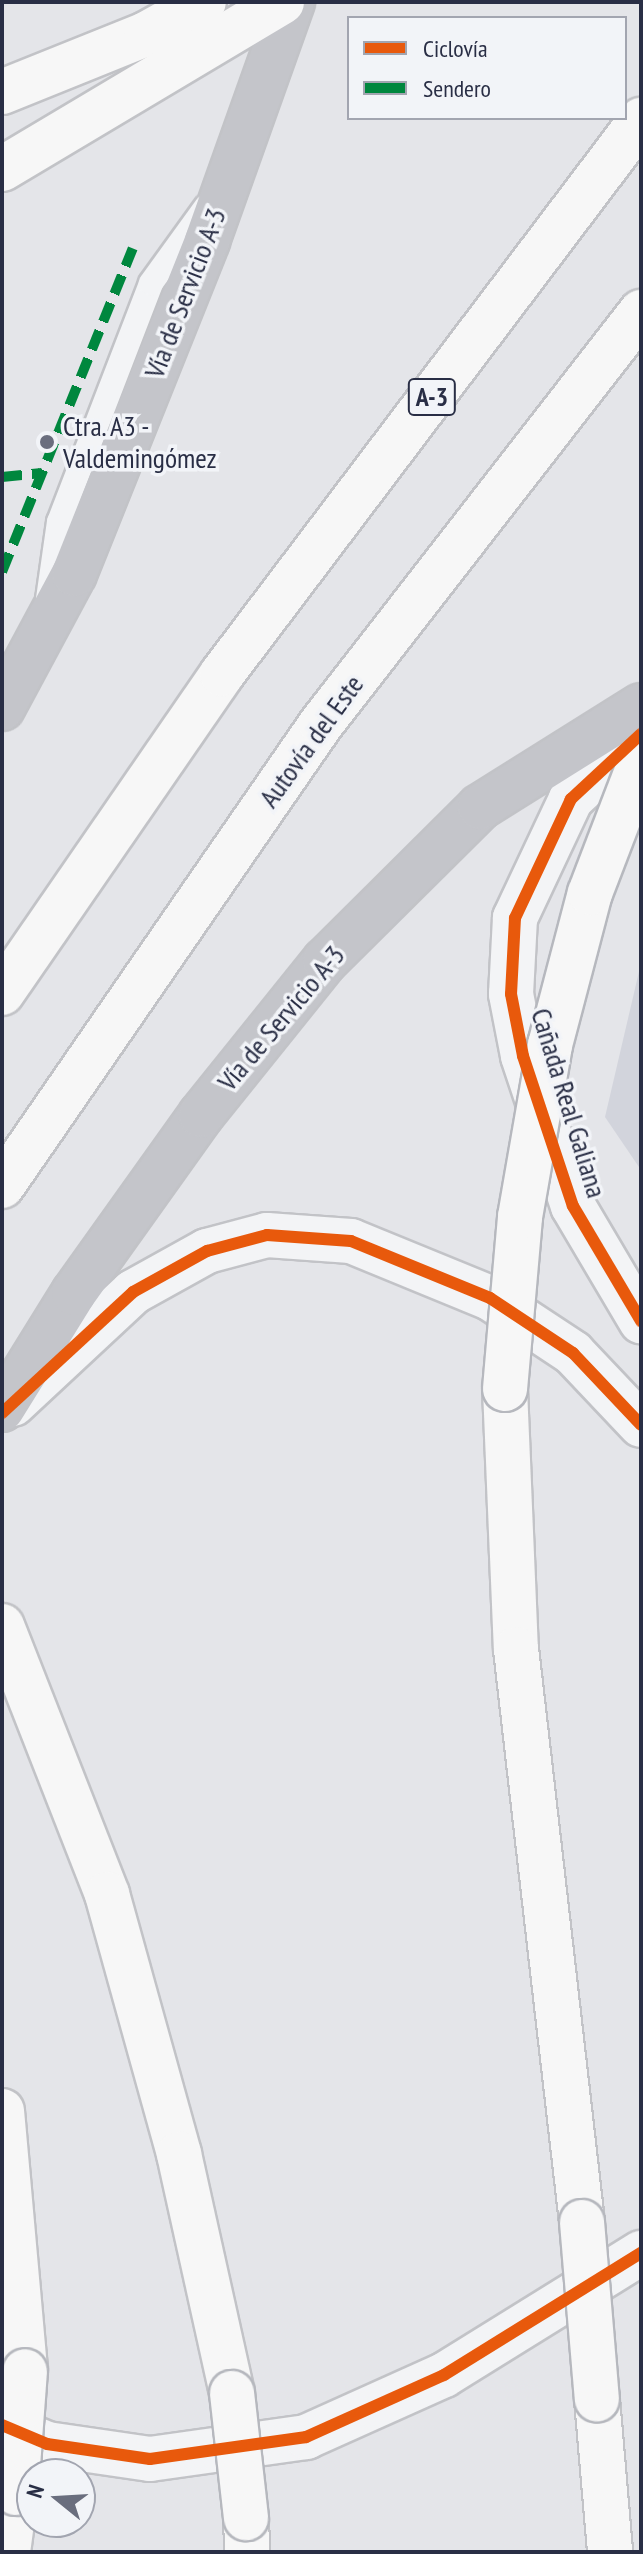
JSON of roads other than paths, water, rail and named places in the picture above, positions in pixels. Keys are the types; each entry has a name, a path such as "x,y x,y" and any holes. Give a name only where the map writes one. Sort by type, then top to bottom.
{"highway":[{"path":"2,92 146,34 204,2"},
{"path":"2,169 164,78 282,2"},
{"name":"A-3","path":"2,993 222,674 641,120"},
{"name":"Autovía del Este","path":"2,1186 321,724 641,312"},
{"path":"610,2552 582,2222 516,1649 505,1389 520,1217 550,1045 590,893 641,760"},
{"path":"2,1626 107,1894 179,2154 232,2393 246,2535"},
{"path":"2,2111 25,2371 16,2493 8,2552"},
{"path":"587,2552 597,2399"}],"main road":[{"name":"Vía de Servicio A-3","path":"2,708 74,574 233,170 292,2"},
{"name":"Vía de Servicio A-3","path":"2,1411 183,1141 325,961 480,807 641,706"}],"street":[{"name":"Cañada Real Galiana","path":"641,734 571,799 515,918 511,994 523,1056 573,1206 641,1321"},
{"path":"2,1411 133,1292 207,1251 267,1235 351,1241 490,1298 573,1353 641,1425"},
{"path":"2,2425 47,2444 150,2459 306,2437 444,2375 641,2253"}],"place":[{"name":"Ctra. A3 - Valdemingómez","path":"47,442"}]}
